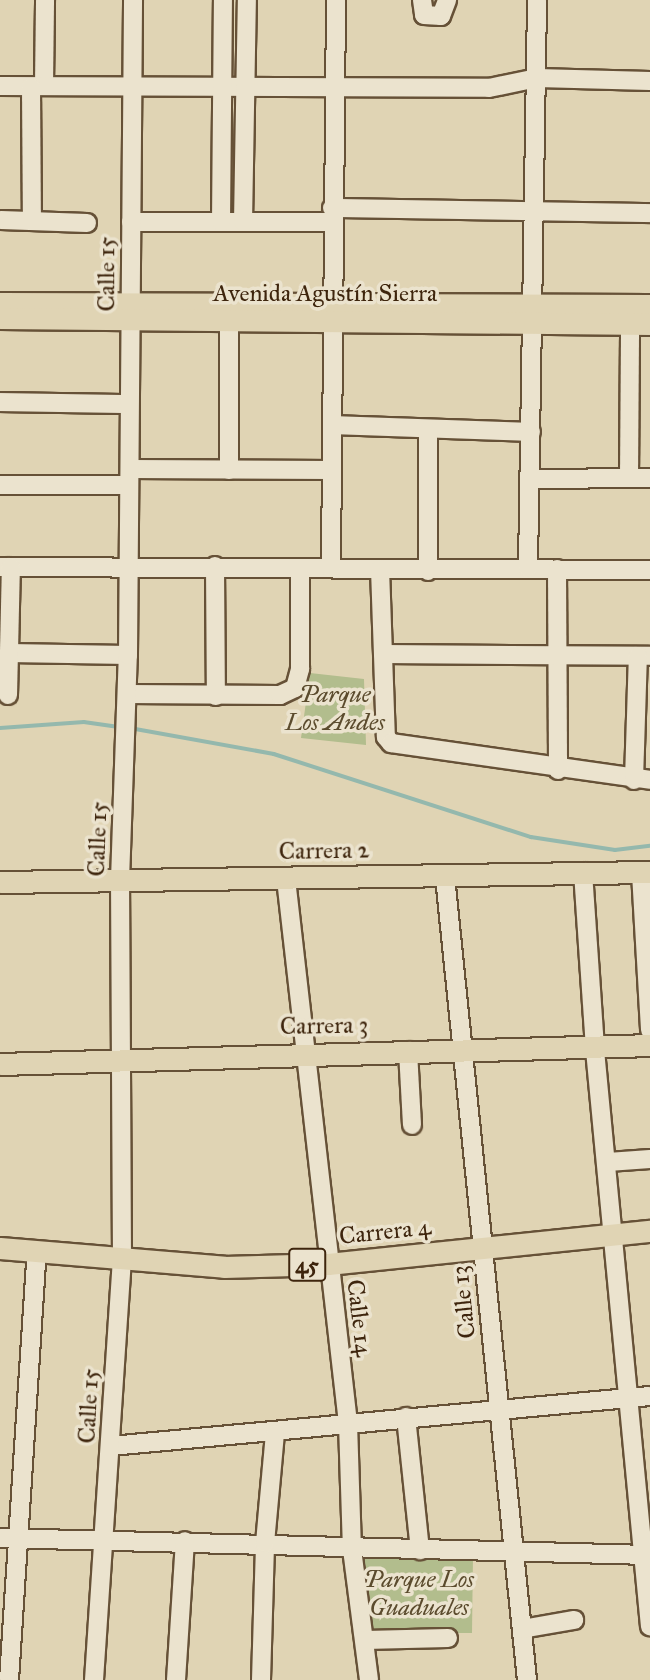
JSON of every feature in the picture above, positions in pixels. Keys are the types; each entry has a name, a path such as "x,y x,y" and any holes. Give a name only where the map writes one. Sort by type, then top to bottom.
{"main road":[{"name":"Avenida Agustín Sierra","path":"0,303 229,320 332,312"},
{"name":"Avenida Agustín Sierra","path":"0,318 131,312 530,313 650,305"},
{"name":"Avenida Agustín Sierra","path":"530,313 640,324"},
{"name":"Carrera 2","path":"0,882 645,873"},
{"name":"Carrera 3","path":"0,1065 121,1058 306,1053 595,1050 650,1045"},
{"name":"Carrera 4","path":"0,1248 224,1266 328,1264 650,1231"}],"street":[{"path":"32,220 37,86 46,0"},
{"name":"Calle 15","path":"94,1680 122,1259 120,880 128,694 133,0"},
{"path":"221,222 223,0"},
{"path":"243,222 247,0"},
{"path":"331,568 332,215 336,0"},
{"path":"422,0 424,15 446,7"},
{"path":"528,568 537,0"},
{"path":"0,86 489,88 537,78 650,81"},
{"path":"131,222 243,222 332,215 535,211 650,213"},
{"path":"1,220 87,223"},
{"path":"229,320 229,470"},
{"path":"629,478 640,324"},
{"path":"0,402 129,404"},
{"path":"332,425 531,432"},
{"path":"428,429 428,571"},
{"path":"0,485 229,470 331,470"},
{"path":"531,479 650,478"},
{"path":"8,695 6,567 129,565 428,571 528,568 650,570"},
{"path":"215,566 216,696"},
{"path":"128,694 280,695 295,688 300,669 300,569"},
{"path":"380,569 383,653 386,737 391,743 417,750 558,771 642,780 644,656 383,653"},
{"path":"557,569 558,771"},
{"path":"9,653 128,655"},
{"path":"583,872 595,1050 646,1555 650,1626"},
{"path":"645,873 650,1031"},
{"name":"Calle 13","path":"445,877 527,1680"},
{"name":"Calle 14","path":"286,878 348,1423 352,1549 369,1680"},
{"path":"408,1051 412,1125"},
{"path":"608,1162 650,1159"},
{"path":"9,1680 8,1539 37,1252"},
{"path":"111,1446 275,1434 406,1417 500,1412 650,1396"},
{"path":"406,1417 420,1550"},
{"path":"261,1680 265,1543 275,1434"},
{"path":"8,1539 265,1543 352,1549 646,1555"},
{"path":"176,1680 185,1541"},
{"path":"522,1629 574,1620"},
{"path":"365,1640 449,1637"}],"green space":[{"name":"Parque Los Andes","path":"310,673 364,679 366,745 301,738"},
{"name":"Parque Los Guaduales","path":"364,1556 473,1556 472,1633 374,1633"}],"waterway":[{"path":"0,728 84,722 119,727"},
{"path":"130,728 274,754 531,837 615,850 650,846"}]}
